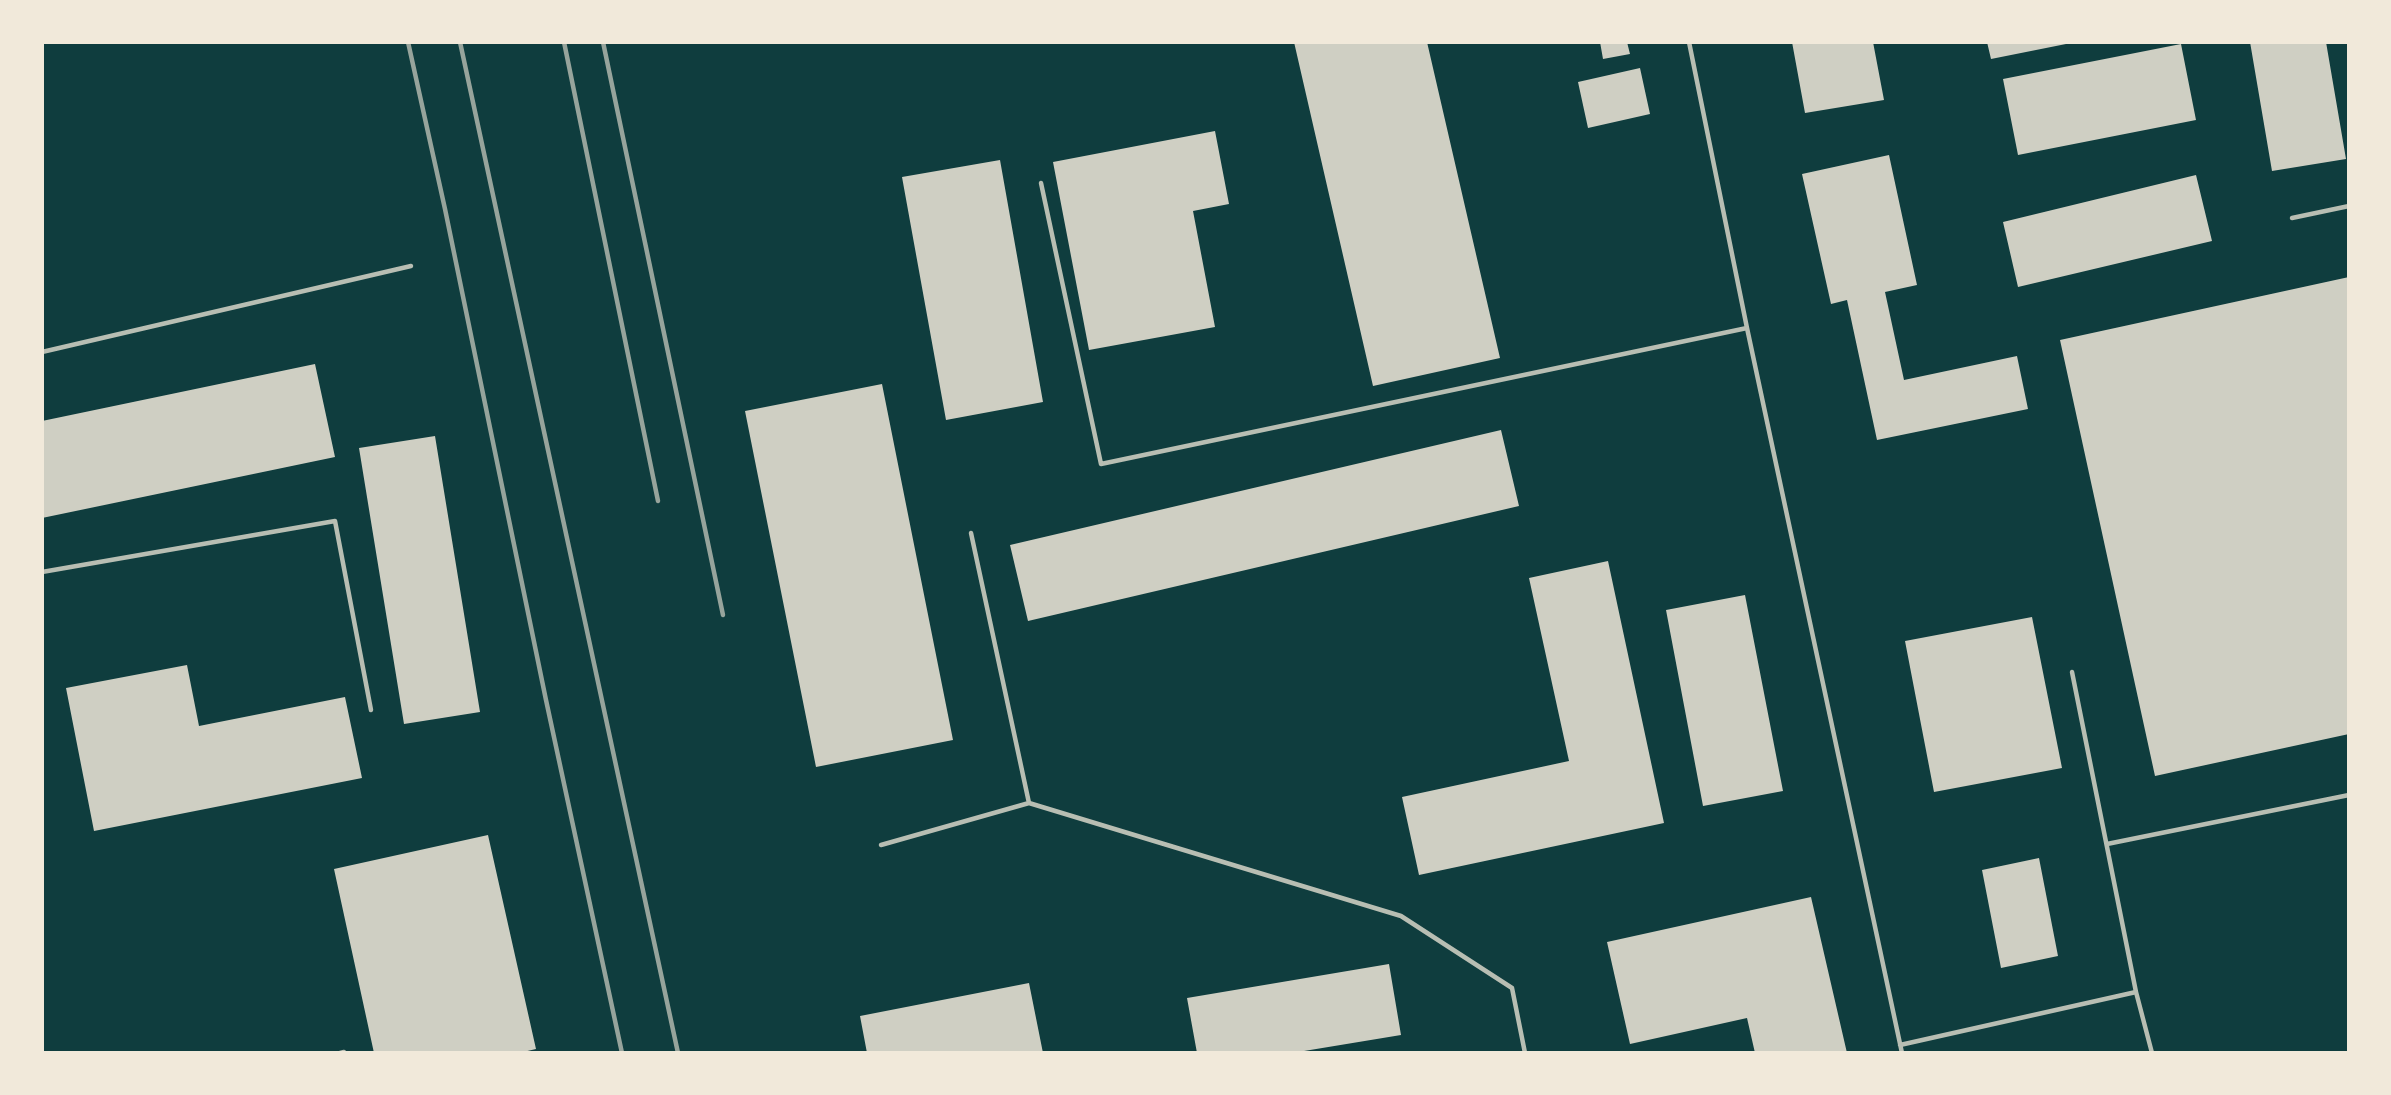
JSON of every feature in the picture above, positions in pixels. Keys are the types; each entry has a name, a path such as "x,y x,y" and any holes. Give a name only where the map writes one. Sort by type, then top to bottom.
{"lane":[{"path":"1689,42 1747,328 1902,1053"},
{"path":"1041,183 1101,464 1747,328"},
{"path":"2292,218 2349,206"},
{"path":"42,352 411,266"},
{"path":"42,572 336,521 371,710"},
{"path":"972,533 1029,803"},
{"path":"2072,672 2136,992 2152,1053"},
{"path":"2107,844 2349,795"},
{"path":"881,845 1029,803 1401,916 1512,988 1525,1053"},
{"path":"1900,1045 2136,992"}],"building":[{"path":"1294,42 1427,42 1500,358 1373,386"},
{"path":"1600,42 1627,42 1630,54 1603,59"},
{"path":"1792,42 1873,42 1884,100 1805,113"},
{"path":"1987,42 2071,42 2071,43 1991,59"},
{"path":"2250,42 2326,42 2346,159 2272,171"},
{"path":"2181,44 2196,120 2018,155 2003,79"},
{"path":"1640,68 1650,114 1588,128 1578,82"},
{"path":"1215,131 1229,204 1193,211 1215,327 1089,350 1053,162"},
{"path":"1889,155 1917,285 1885,292 1904,380 2017,356 2028,409 1877,440 1847,300 1831,304 1802,174"},
{"path":"1000,160 1043,402 946,420 902,177"},
{"path":"2196,175 2212,241 2018,287 2003,222"},
{"path":"2349,277 2349,734 2155,776 2060,340"},
{"path":"315,364 335,457 42,518 42,421"},
{"path":"882,384 953,740 816,767 745,411"},
{"path":"1501,430 1519,506 1028,621 1010,545"},
{"path":"435,436 480,712 404,724 359,448"},
{"path":"1608,561 1664,823 1419,875 1402,797 1569,761 1529,578"},
{"path":"1745,595 1783,791 1703,806 1666,610"},
{"path":"2032,617 2062,768 1934,792 1905,641"},
{"path":"187,665 199,726 345,697 362,778 94,831 66,688"},
{"path":"488,835 536,1049 519,1053 374,1053 334,869"},
{"path":"2039,858 2058,956 2001,968 1982,870"},
{"path":"1811,897 1847,1053 1755,1053 1747,1018 1630,1044 1607,942"},
{"path":"1389,964 1401,1035 1292,1053 1197,1053 1187,998"},
{"path":"1029,983 1043,1053 867,1053 860,1016"}],"railway":[{"path":"408,42 622,1053"},
{"path":"460,42 678,1053"},
{"path":"564,42 658,501"},
{"path":"603,42 723,615"}]}
